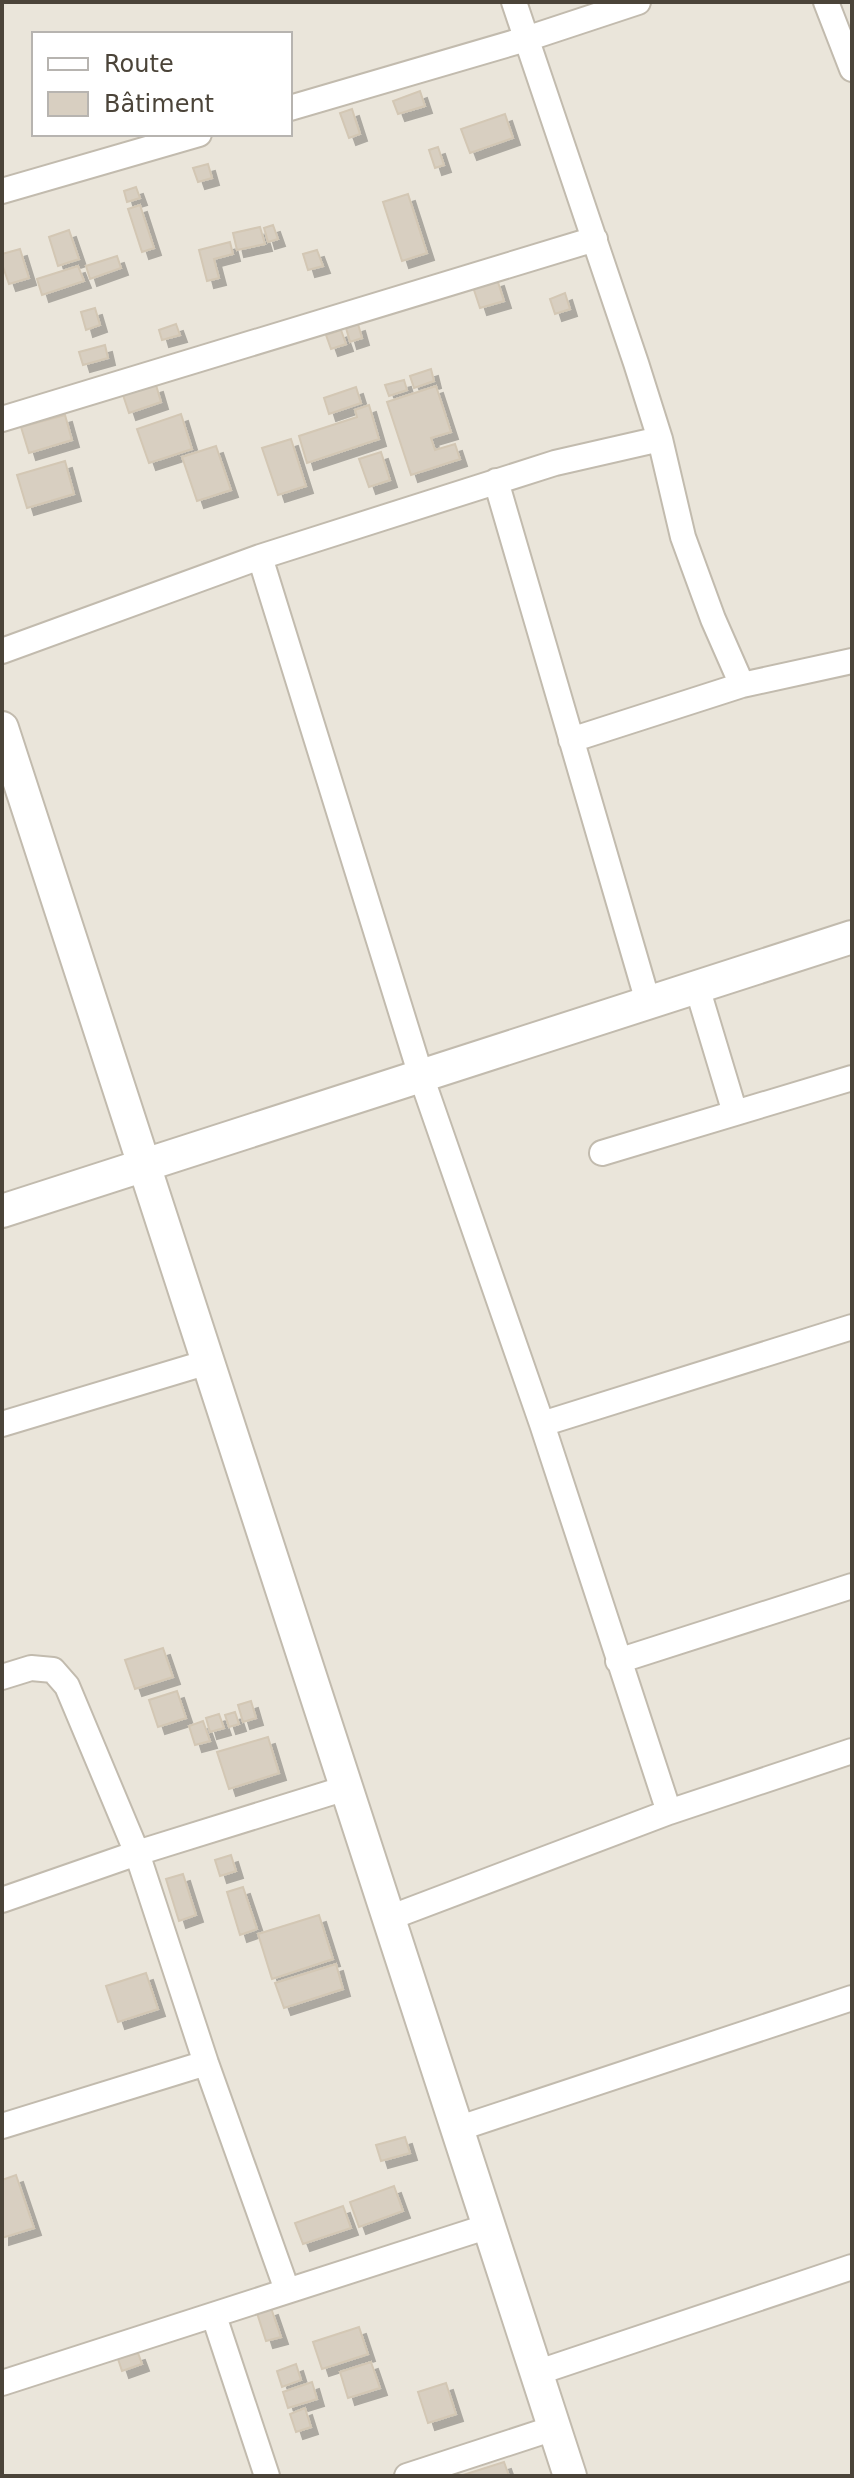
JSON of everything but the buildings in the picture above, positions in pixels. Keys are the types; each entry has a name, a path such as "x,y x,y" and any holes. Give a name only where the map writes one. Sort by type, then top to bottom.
{"street":[{"path":"514,2 660,439 683,537 713,619 742,685"},
{"path":"292,107 526,39 638,2"},
{"path":"826,2 852,69"},
{"path":"2,191 192,136"},
{"path":"2,419 595,239"},
{"path":"2,651 260,557 496,481 595,453 660,439"},
{"path":"496,481 648,1002"},
{"path":"260,557 421,1076 542,1424 669,1812"},
{"path":"571,740 742,685 852,661"},
{"path":"2,728 570,2476"},
{"path":"2,1211 852,937"},
{"path":"697,987 735,1113"},
{"path":"602,1153 852,1078"},
{"path":"542,1424 852,1327"},
{"path":"2,1424 208,1362"},
{"path":"618,1661 852,1586"},
{"path":"2,1677 31,1668 53,1670 67,1686 137,1853 206,2063 287,2290"},
{"path":"389,1918 669,1812 852,1751"},
{"path":"2,1900 137,1853 346,1788"},
{"path":"457,2129 852,1998"},
{"path":"2,2126 206,2063"},
{"path":"2,2383 489,2226"},
{"path":"536,2373 852,2267"},
{"path":"214,2316 267,2476"},
{"path":"407,2476 554,2428"}],"shaded area":[{"path":"2,2 852,2 852,2476 2,2476"}]}
